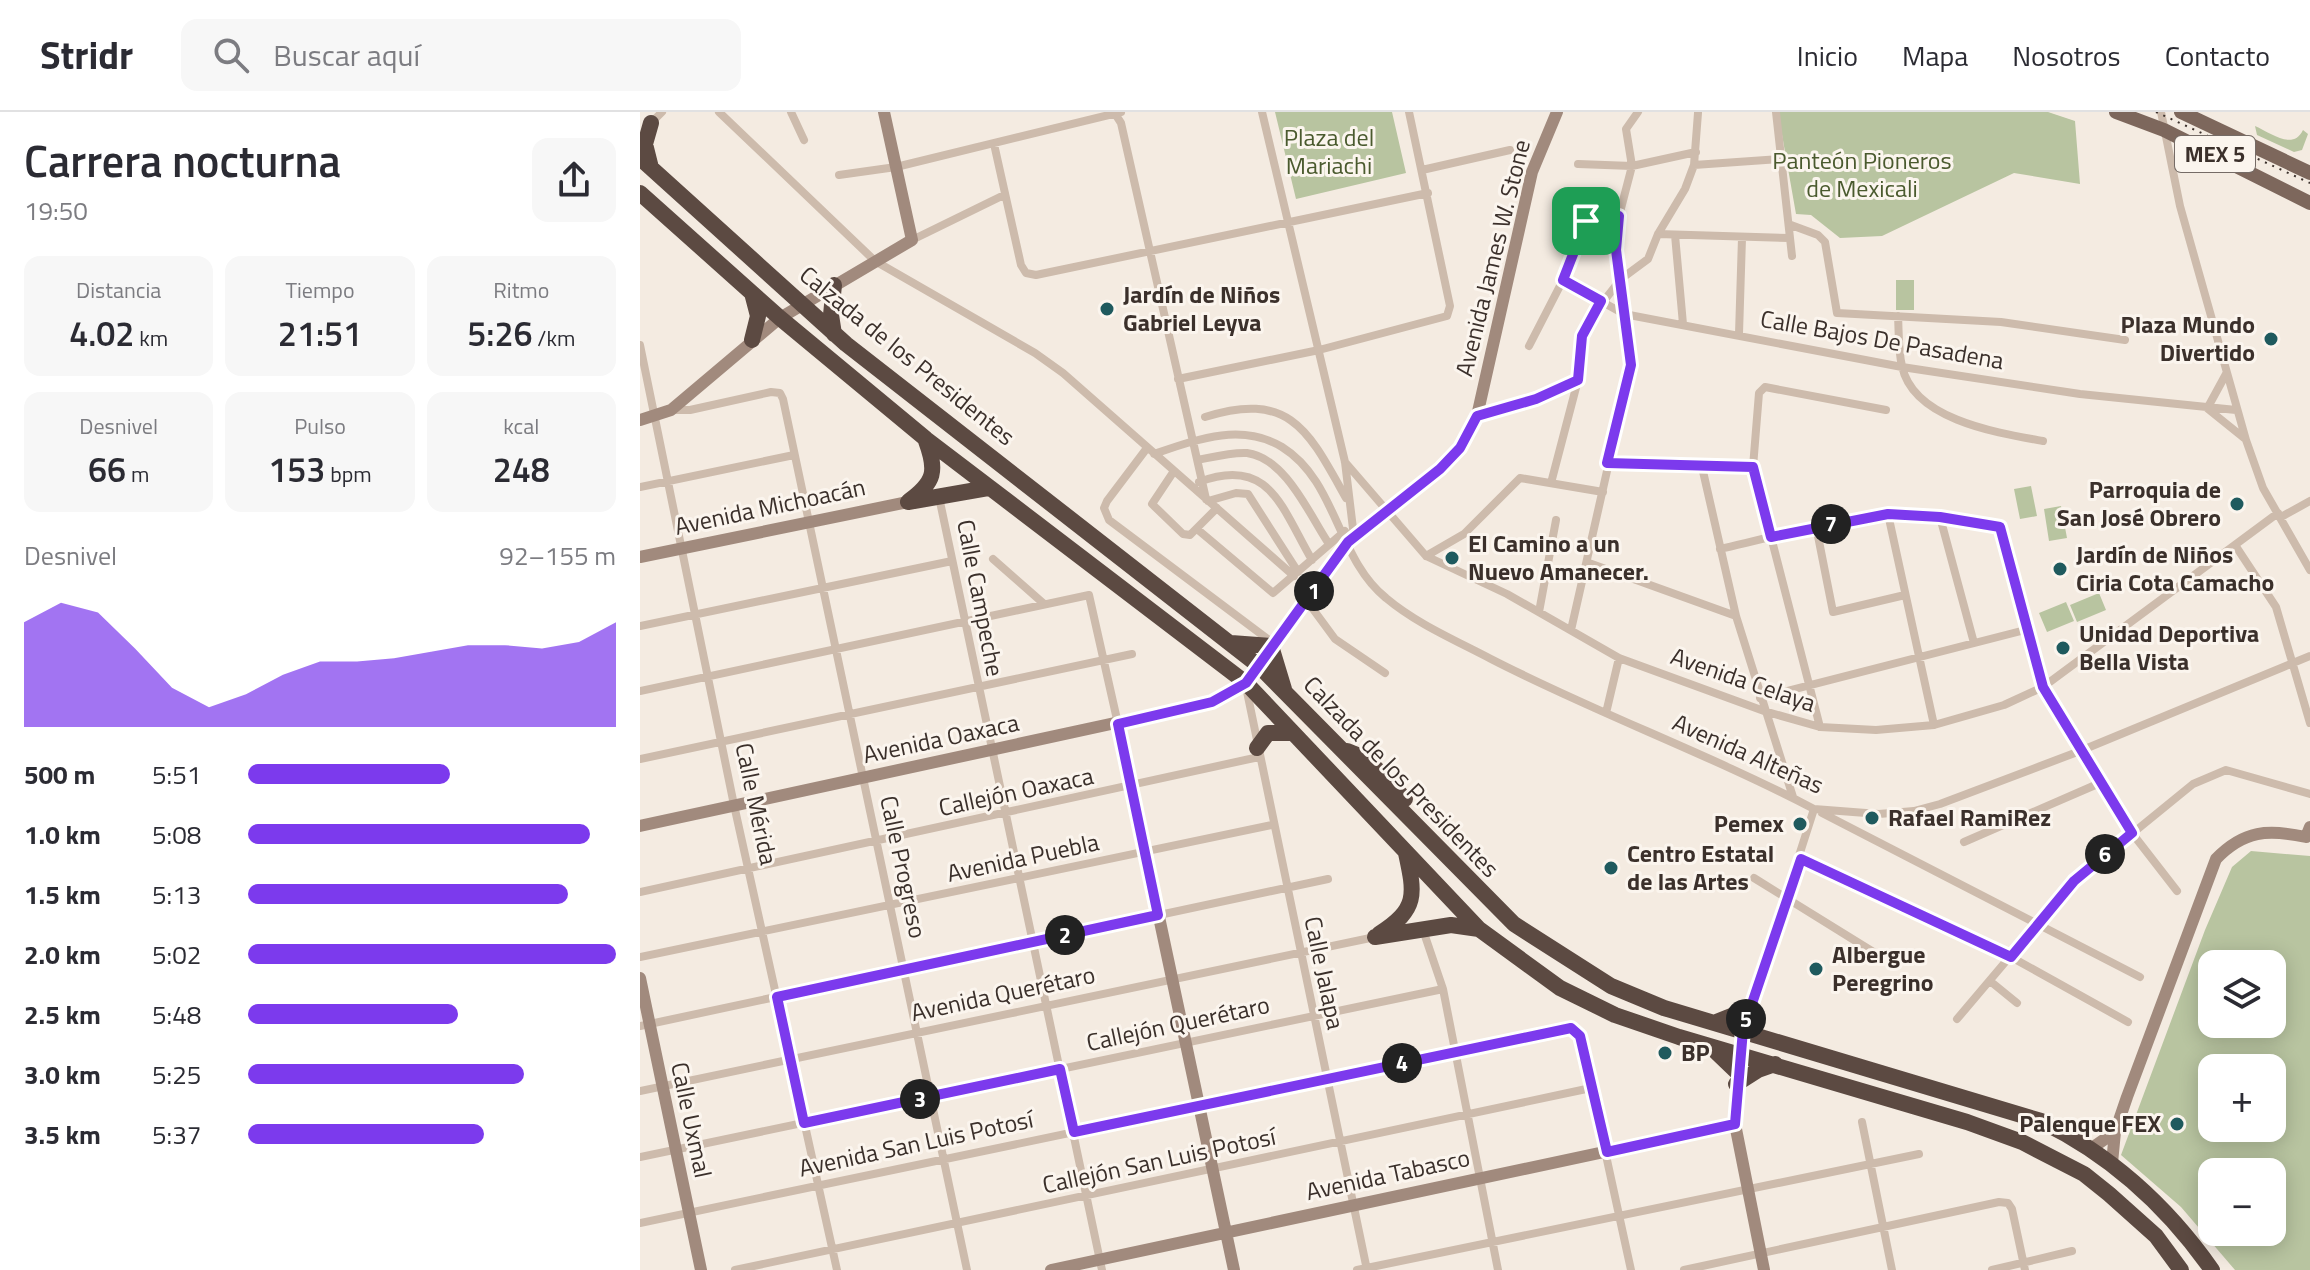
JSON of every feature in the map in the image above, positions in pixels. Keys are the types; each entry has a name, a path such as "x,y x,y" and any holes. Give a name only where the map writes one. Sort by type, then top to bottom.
{"highway":[{"path":"646,163 645,144 651,121"},
{"name":"Calzada de los Presidentes","path":"646,163 834,334 1259,666 1489,901 1547,948 1611,986 1712,1024 1743,1030 2041,1121 2092,1148 2112,1163 2166,1213 2212,1270"},
{"name":"Calzada de los Presidentes","path":"640,193 780,318 926,439 1246,683 1479,929 1560,988 1615,1015 1967,1122 2048,1154 2084,1174 2109,1194 2156,1236 2181,1270"},
{"path":"834,285 831,315 834,334"},
{"path":"752,292 758,316 752,340"},
{"path":"908,502 934,476 935,467 926,439"},
{"path":"908,502 988,488"},
{"path":"1230,642 1272,645 1286,693"},
{"path":"1258,752 1268,733 1292,733"},
{"path":"1375,937 1409,909 1413,887 1405,851"},
{"path":"1375,937 1464,924 1479,929"},
{"path":"1712,1024 1749,1009"},
{"path":"1708,1044 1736,1078 1775,1064"}],"main road":[{"name":"MEX 5","path":"2116,112 2164,130 2310,203"},
{"name":"MEX 5","path":"2181,112 2310,173"}],"street":[{"path":"719,112 875,261 1035,353 1063,373 1296,574"},
{"path":"791,112 804,140"},
{"path":"884,112 912,240"},
{"path":"1262,112 1345,462 1349,535"},
{"path":"1178,379 1319,350 1444,319 1450,306 1409,112"},
{"name":"Avenida James W. Stone","path":"1246,683 1307,601 1349,535 1388,512 1460,448 1477,416 1532,172 1557,112"},
{"path":"1571,630 1589,563 1607,463 1631,365 1616,250 1619,216 1632,166 1626,129 1638,112"},
{"path":"1551,483 1578,380 1582,336 1601,301 1621,279 1648,259 1658,234 1685,189 1696,152 1698,112 1690,112"},
{"path":"1776,112 1791,225 1789,238 1792,256"},
{"path":"2161,112 2180,206 2236,410 2263,488 2310,570"},
{"path":"839,175 896,167 1117,113 1207,500"},
{"path":"994,144 1004,195 1026,273 1036,275 1428,193"},
{"path":"1422,170 1510,150"},
{"path":"1578,164 1632,166 1696,152"},
{"path":"1694,165 1781,159"},
{"path":"640,420 671,410 752,340 802,303 912,240 1004,195"},
{"path":"1565,225 1619,216"},
{"path":"1529,346 1563,280 1586,221"},
{"path":"1791,225 1818,235 1825,242 1837,313 2001,322 2125,340"},
{"path":"1658,234 1789,238"},
{"path":"1675,235 1683,324"},
{"path":"1739,334 1742,238"},
{"name":"Calle Bajos De Pasadena","path":"1563,280 1624,314 1902,367 2080,394 2236,410"},
{"path":"1898,316 1902,367 1910,388 1930,405 1995,433 2043,441"},
{"name":"Calle Mérida","path":"641,352 734,805 837,1270"},
{"path":"2206,407 2226,373"},
{"path":"1477,416 1536,399 1578,380"},
{"path":"1820,727 1753,467 1759,393 1765,387 1886,410"},
{"name":"Calle Progreso","path":"671,410 690,410 780,393 967,1270"},
{"path":"1205,417 1245,407 1261,408 1293,419 1320,451 1349,503"},
{"name":"Calle Bajos De Pasadena","path":"2206,407 2227,421 2246,440"},
{"path":"1272,645 1109,520 1104,508 1107,501 1150,451 1193,441 1251,435 1282,447 1309,473 1349,535"},
{"path":"1198,460 1246,453 1265,460 1284,476 1329,544"},
{"path":"640,487 794,455"},
{"name":"Avenida Celaya","path":"1345,462 1426,556 1539,612 1619,658 1764,711 1820,727 1876,730 1934,725 2004,705 2043,687 2235,545 2280,515 2310,501"},
{"path":"1607,463 1753,467"},
{"path":"1702,467 1736,616 1793,797"},
{"path":"1174,471 1152,505 1188,536 1217,508"},
{"path":"1192,487 1202,480 1247,474 1263,482 1312,560"},
{"path":"1426,556 1464,534 1520,478 1603,492"},
{"path":"1207,500 1236,493 1248,494 1296,574"},
{"name":"Calle Campeche","path":"939,497 1101,1265"},
{"name":"Avenida Michoacán","path":"640,557 908,502"},
{"path":"1720,549 1816,526 1888,514 1997,525 2004,532 2043,687 2132,833 2177,891"},
{"path":"1888,514 1934,725"},
{"path":"1940,517 1974,643"},
{"path":"1539,612 1556,520"},
{"path":"1816,526 1833,612 1905,595"},
{"path":"1197,529 1276,593 1329,544 1349,535"},
{"name":"Avenida Alteñas","path":"1349,535 1361,575 1410,616 1541,684 1814,809 1879,814 1914,811 2080,751 2310,656"},
{"path":"2235,545 2276,607 2310,723"},
{"path":"993,559 1043,603"},
{"path":"640,626 952,561"},
{"path":"1589,563 1736,616"},
{"path":"640,691 1089,595 1234,1270"},
{"path":"1307,601 1335,639 1385,673"},
{"path":"1760,698 2029,629"},
{"path":"640,759 1132,654"},
{"path":"1606,713 1619,658"},
{"name":"Avenida Oaxaca","path":"640,826 1212,702 1246,683"},
{"name":"Calle Jalapa","path":"1246,683 1298,952 1341,1142 1363,1269"},
{"name":"Callejón Oaxaca","path":"640,892 1131,788 1258,752"},
{"path":"1957,1019 2074,881 2193,784 2218,771 2235,771 2310,794"},
{"path":"1964,842 2100,783"},
{"path":"1764,1270 1735,1124 1736,1078 1749,1009 1801,859 1814,809 2140,977"},
{"name":"Avenida Puebla","path":"640,957 1272,825"},
{"path":"2112,1163 2115,1132 2216,859 2228,845 2260,831 2309,834"},
{"path":"1801,859 2011,957 2128,1022"},
{"path":"1754,878 1875,953"},
{"path":"644,1025 1328,879"},
{"path":"1423,930 1443,989 1498,1270"},
{"name":"Avenida Querétaro","path":"640,1091 1375,937"},
{"name":"Calle Uxmal","path":"640,978 644,1025 662,1087 701,1270"},
{"path":"1990,981 2017,1003"},
{"name":"Callejón Querétaro","path":"640,1157 1443,989"},
{"name":"Avenida San Luis Potosí","path":"640,1223 1564,1028 1575,1030 1591,1088"},
{"path":"1591,1088 1631,1270"},
{"name":"Callejón San Luis Potosí","path":"735,1270 1087,1198 1591,1088"},
{"path":"1862,1122 1892,1270"},
{"name":"Avenida Tabasco","path":"1051,1270 1101,1265 1226,1233 1735,1124"},
{"path":"2092,1148 2115,1132"},
{"path":"1363,1269 1919,1154"},
{"path":"1684,1270 2008,1203 2024,1267"},
{"path":"1992,1270 2024,1267 2072,1251"}],"green space":[{"name":"Plaza del Mariachi","path":"1275,112 1392,112 1406,173 1296,199"},
{"name":"Panteón Pioneros de Mexicali","path":"1778,112 2048,112 2075,121 2080,184 2014,173 1882,236 1840,238 1811,215 1796,214"},
{"path":"2255,126 2288,140 2299,136 2303,130 2308,134 2302,150 2294,152 2257,135"},
{"path":"1896,280 1914,280 1914,310 1896,310"},
{"path":"2031,486 2037,516 2020,519 2014,489"},
{"path":"2061,506 2067,538 2049,541 2044,509"},
{"path":"2099,593 2106,610 2077,622 2070,605"},
{"path":"2066,602 2074,621 2047,632 2039,613"},
{"path":"2251,851 2310,856 2310,1270 2235,1270 2214,1246 2286,1246 2286,1158 2198,1158 2198,1227 2181,1207 2121,1155 2205,930 2232,867"}],"railway":[{"path":"2156,112 2310,183"}],"place":[{"name":"Jardín de Niños Gabriel Leyva","path":"1107,309"},
{"name":"Plaza Mundo Divertido","path":"2271,339"},
{"name":"Parroquia de San José Obrero","path":"2237,504"},
{"name":"El Camino a un Nuevo Amanecer.","path":"1452,558"},
{"name":"Jardín de Niños Ciria Cota Camacho","path":"2060,569"},
{"name":"Unidad Deportiva Bella Vista","path":"2063,648"},
{"name":"Rafael RamiRez","path":"1872,818"},
{"name":"Pemex","path":"1800,824"},
{"name":"Centro Estatal de las Artes","path":"1611,868"},
{"name":"Albergue Peregrino","path":"1816,969"},
{"name":"BP","path":"1665,1053"},
{"name":"Palenque FEX","path":"2177,1124"}],"route":[{"path":"1619,216 1616,250 1632,350 1607,463 1753,467 1771,537 1888,514 1940,517 2000,527 2004,532 2043,687 2132,833 2074,881 2011,957 1801,859 1743,1030 1737,1072 1735,1124 1607,1152 1580,1036 1571,1028 1074,1132 1060,1069 804,1123 777,997 1158,915 1118,724 1220,700 1246,683 1348,542 1440,469 1470,434 1477,416 1536,399 1578,380 1585,325 1601,301 1563,280 1586,221 1619,216"}]}
